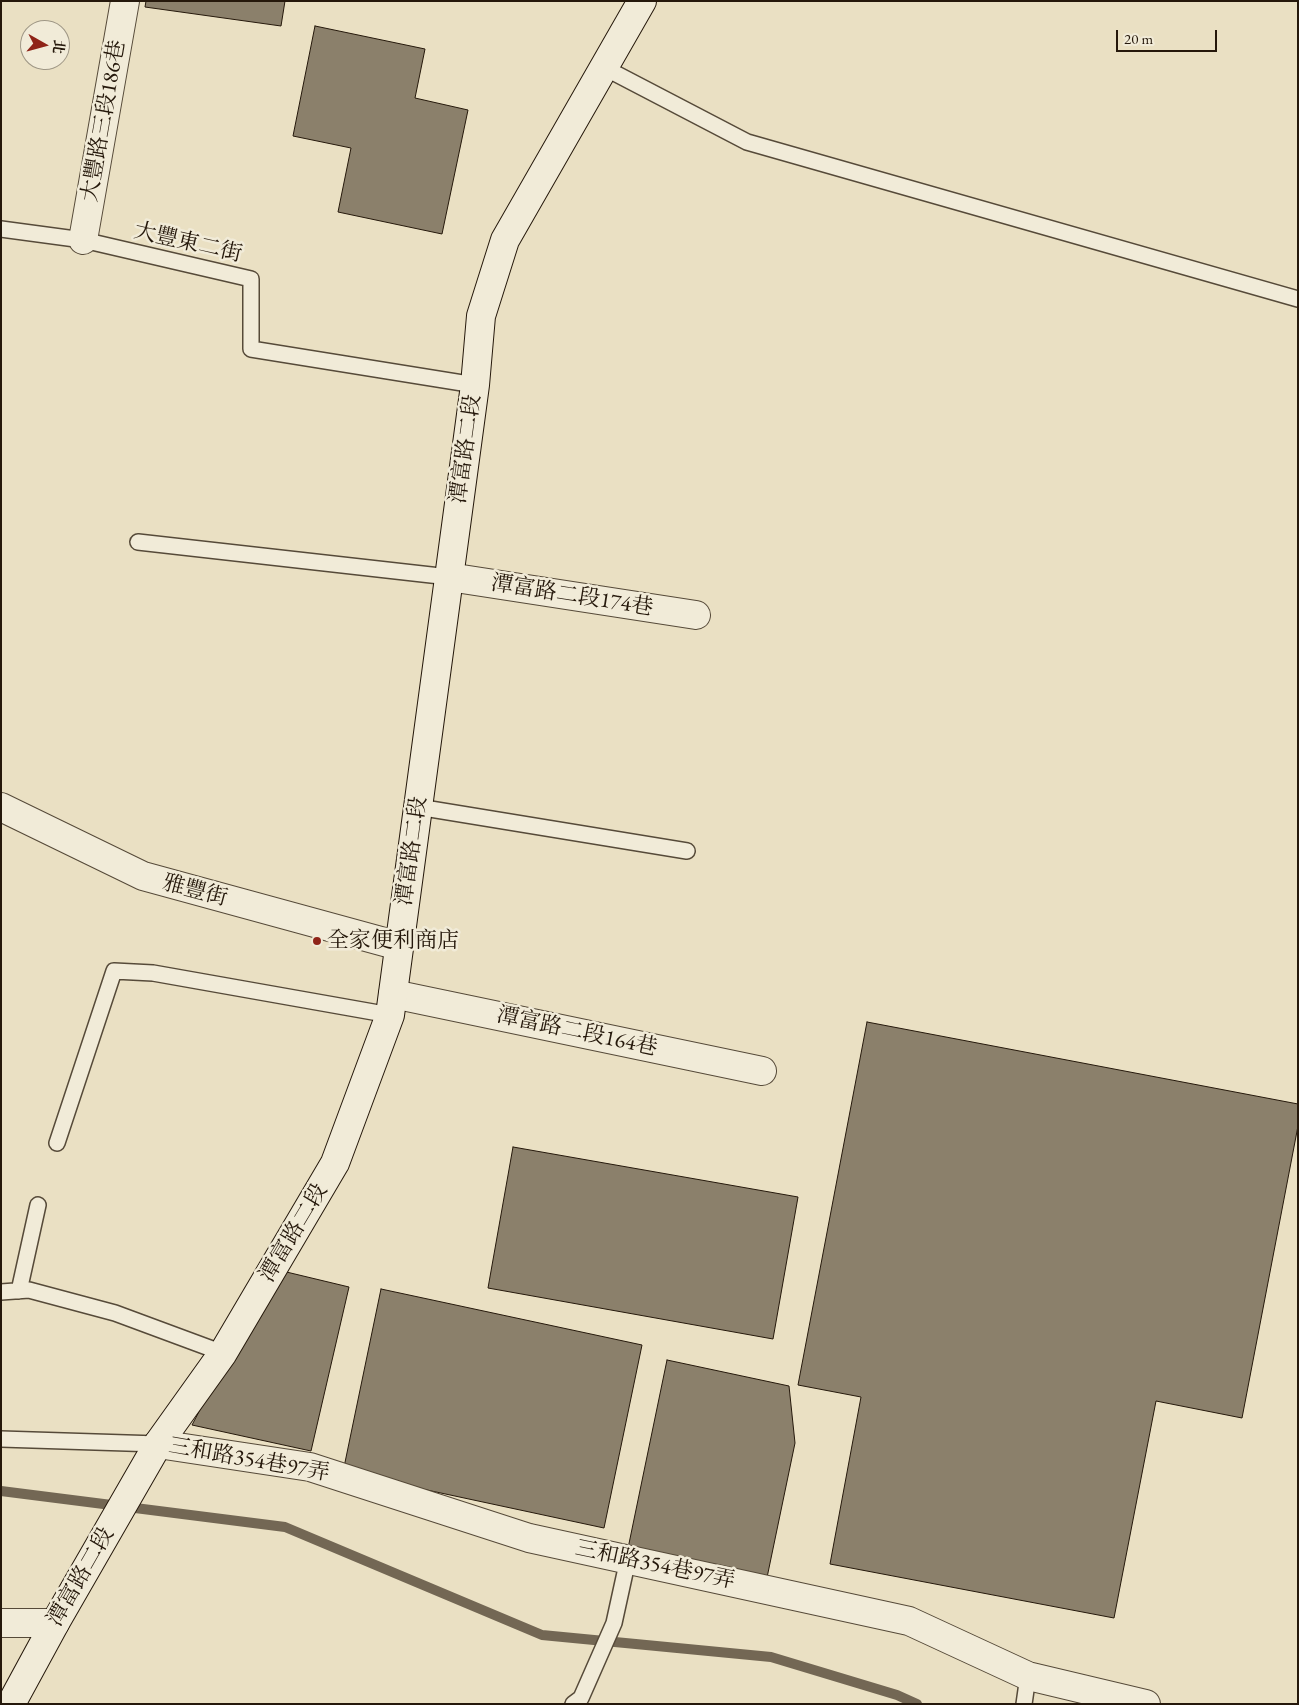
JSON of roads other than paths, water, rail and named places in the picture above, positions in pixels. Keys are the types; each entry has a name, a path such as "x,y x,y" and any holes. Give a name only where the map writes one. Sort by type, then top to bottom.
{"street":[{"name":"大豐路三段186巷","path":"83,240 125,1"},
{"name":"潭富路二段","path":"12,1704 55,1622 158,1444 223,1353 335,1163 392,1004 474,385 481,316 506,240 642,1"},
{"name":"潭富路二段174巷","path":"449,577 696,615"},
{"name":"雅豐街","path":"1,807 143,876 399,946"},
{"name":"潭富路二段164巷","path":"392,1004 762,1071"},
{"name":"三和路354巷97弄","path":"158,1444 310,1467 529,1538 909,1621 1028,1676 1146,1704"},
{"path":"1,1623 55,1622"}],"lane":[{"path":"605,68 747,142 1298,300"},
{"name":"大豐東二街","path":"1,228 83,240 251,279 251,350 474,385"},
{"path":"138,542 449,577"},
{"path":"418,807 687,851"},
{"path":"57,1143 114,971 153,973 392,1004"},
{"path":"19,1291 38,1205"},
{"path":"1,1292 29,1290 115,1314 223,1353"},
{"path":"1,1439 158,1444"},
{"path":"574,1704 581,1698 614,1622 628,1559"},
{"path":"1024,1704 1028,1676"}],"waterway":[{"path":"1,1491 285,1527 542,1635 771,1657 897,1695 917,1704"}],"place":[{"name":"全家便利商店","path":"317,941"}]}
